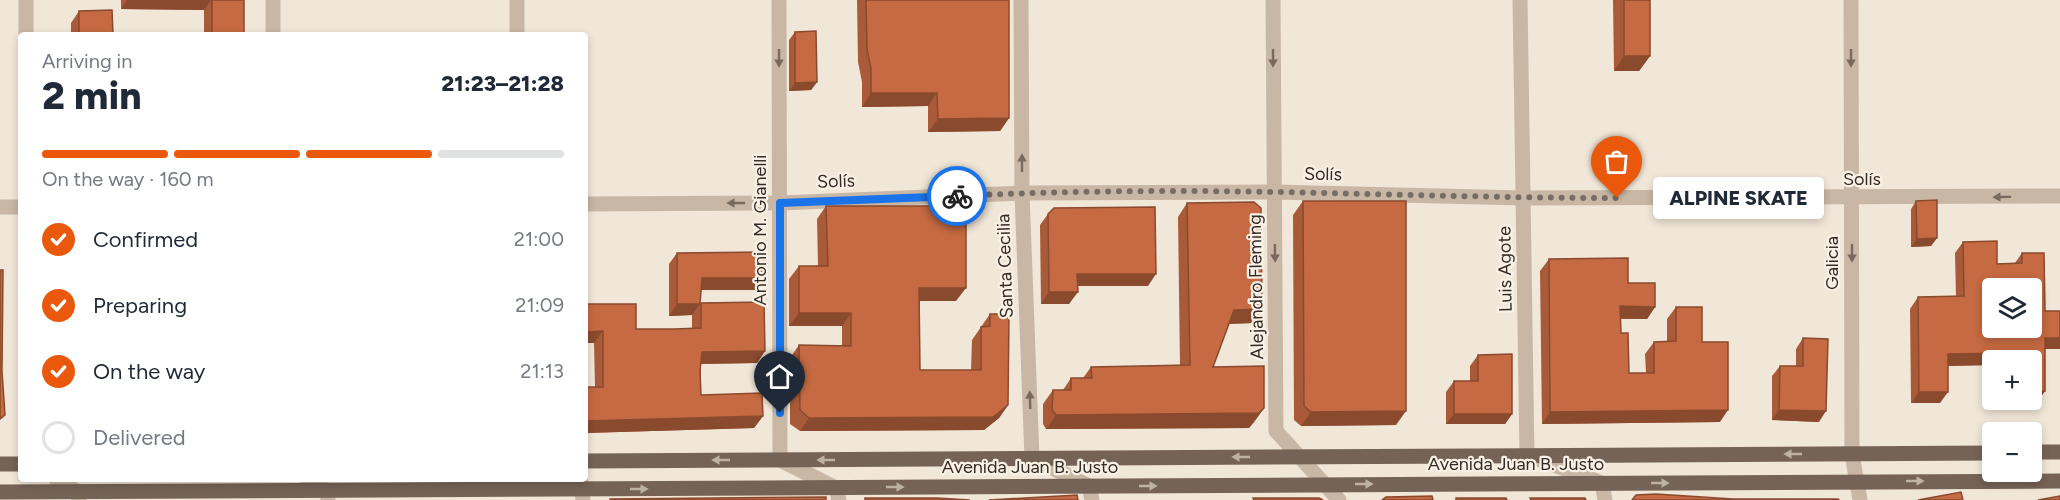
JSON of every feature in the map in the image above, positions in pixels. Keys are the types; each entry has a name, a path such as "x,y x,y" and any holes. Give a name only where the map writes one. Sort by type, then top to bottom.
{"main road":[{"path":"2042,452 2060,452"},
{"name":"Avenida Juan B. Justo","path":"588,461 1982,453"},
{"path":"0,464 18,464"},
{"name":"Avenida Juan B. Justo","path":"0,492 78,496 328,495 533,484 581,489 838,494 1091,493 1325,485 2060,480"}],"street":[{"path":"26,0 26,32"},
{"path":"273,0 273,32"},
{"path":"517,0 517,32"},
{"name":"Antonio M. Gianelli","path":"779,0 780,460"},
{"name":"Santa Cecilia","path":"1021,0 1022,193 1032,458"},
{"name":"Alejandro Fleming","path":"1273,0 1276,430 1339,500"},
{"name":"Luis Agote","path":"1520,0 1527,456"},
{"name":"Galicia","path":"1851,0 1852,453 1860,500"},
{"name":"Solís","path":"588,204 780,203 1022,193 1274,192 1523,198 2060,196"},
{"path":"0,207 18,207"},
{"path":"1527,456 1602,483 1605,500"},
{"path":"1032,458 1091,493"},
{"path":"780,460 838,494"},
{"path":"60,482 78,496"},
{"path":"311,482 328,495"}],"building":[{"path":"212,0 244,0 244,32 212,32"},
{"path":"866,0 1009,0 1009,118 938,119 937,93 871,93"},
{"path":"1624,0 1650,0 1650,56 1624,56"},
{"path":"112,10 113,32 79,32 79,11"},
{"path":"816,31 817,82 795,83 795,32"},
{"path":"1937,200 1937,238 1917,239 1916,201"},
{"path":"1303,201 1406,201 1406,411 1311,412 1304,406"},
{"path":"1254,202 1261,208 1262,309 1234,310 1213,367 1264,366 1264,408 1259,413 1056,415 1052,410 1053,390 1071,390 1071,378 1092,378 1091,367 1190,365 1187,203"},
{"path":"826,206 966,206 966,288 919,288 920,370 981,370 981,327 990,326 990,314 1009,314 1008,405 993,417 809,418 800,410 799,345 851,346 851,313 799,313 799,266 828,266"},
{"path":"1155,207 1156,274 1077,274 1078,292 1049,292 1048,214 1054,208"},
{"path":"1997,241 1997,264 2022,263 2022,253 2044,253 2045,311 2060,311 2060,338 2045,338 2045,391 2042,391 2042,350 1982,350 1982,354 1948,354 1948,392 1919,392 1918,297 1964,296 1963,242"},
{"path":"765,252 765,278 702,278 700,304 677,304 677,253"},
{"path":"1628,258 1628,283 1655,283 1655,307 1620,306 1621,333 1628,333 1629,373 1654,373 1654,342 1676,341 1676,307 1702,307 1702,342 1728,342 1728,410 1550,412 1549,259"},
{"path":"0,270 3,270 2,371 5,415 0,419"},
{"path":"764,302 765,351 702,352 700,371 701,395 762,393 763,416 588,421 588,387 603,387 603,331 588,332 588,304 636,304 636,329 674,329 701,328 701,303"},
{"path":"1803,338 1828,339 1826,411 1779,410 1780,366 1803,366"},
{"path":"1512,354 1512,414 1454,414 1454,381 1478,381 1478,355"},
{"path":"1961,492 1963,500 1918,500"},
{"path":"1656,494 1733,499 1839,500 1632,500 1636,495"},
{"path":"1077,495 1078,500 989,500"},
{"path":"1432,496 1433,500 1382,500 1386,497"},
{"path":"2060,496 2060,500 2038,500"},
{"path":"826,497 826,500 610,500 610,499"},
{"path":"865,498 937,498 970,500 865,500"},
{"path":"1253,498 1319,498 1323,500 1254,500"},
{"path":"1456,498 1506,498 1507,500 1456,500"},
{"path":"1530,498 1585,498 1586,500 1531,500"}],"way so far":[{"path":"957,196 1022,193 1274,192 1617,198"}],"place":[{"name":"ALPINE SKATE","path":"1617,198"}],"route":[{"path":"780,413 780,203 957,196"}]}
